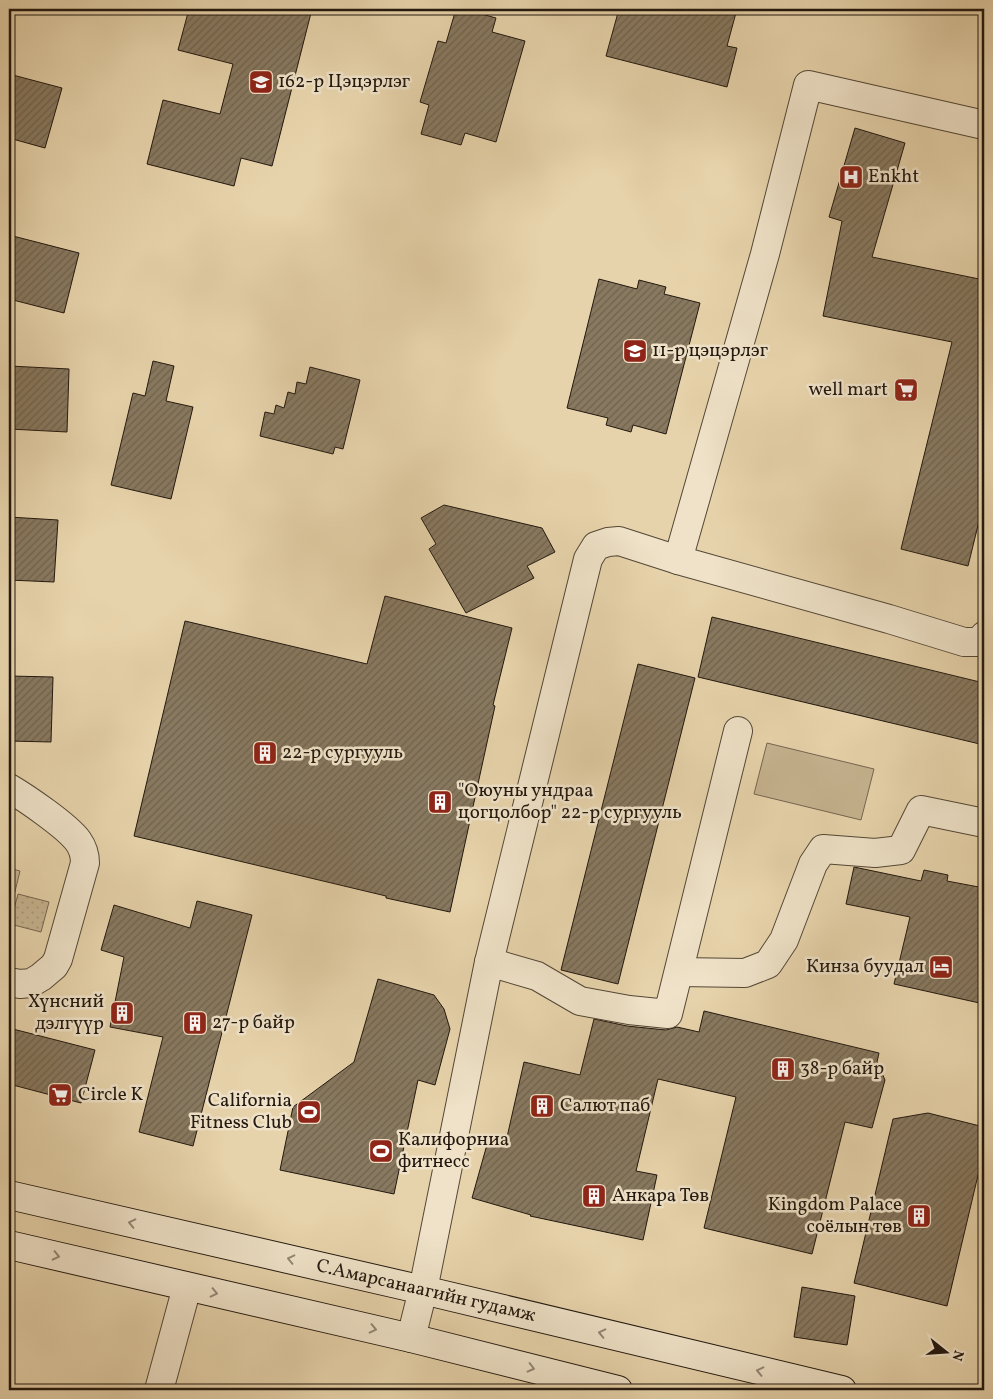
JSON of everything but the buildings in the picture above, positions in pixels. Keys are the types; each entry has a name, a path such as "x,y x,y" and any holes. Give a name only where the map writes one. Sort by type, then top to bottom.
{"street":[{"path":"678,560 765,254 808,85 984,125"},
{"path":"411,1338 423,1290 489,962 588,559 596,546 608,542 619,542 964,642 980,642 984,636"},
{"path":"489,962 537,976 580,1001 629,1010 668,1014 738,731"},
{"path":"9,788 72,834 80,844 85,856 85,863 58,959 48,972 31,983 9,982"},
{"path":"679,972 745,973 768,964 784,940 813,864 824,849 875,853 901,850 921,810 984,823"},
{"name":"С.Амарсанаагийн гудамж","path":"9,1194 842,1390"},
{"path":"9,1245 411,1338 618,1390"},
{"path":"159,1390 187,1287"}],"shaded area":[{"path":"767,743 874,769 861,820 754,794"},
{"path":"9,868 20,871 9,916"},
{"path":"18,894 49,902 41,932 10,924"}],"place":[{"name":"162-р Цэцэрлэг","path":"261,82"},
{"name":"Enkht","path":"851,177"},
{"name":"11-р цэцэрлэг","path":"635,351"},
{"name":"well mart","path":"906,390"},
{"name":"22-р сургууль","path":"265,753"},
{"name":"\"Оюуны ундраа цогцолбор\" 22-р сургууль","path":"440,802"},
{"name":"Кинза буудал","path":"941,967"},
{"name":"Хүнсний дэлгүүр","path":"122,1013"},
{"name":"27-р байр","path":"195,1023"},
{"name":"38-р байр","path":"783,1069"},
{"name":"Circle K","path":"60,1095"},
{"name":"Салют паб","path":"542,1106"},
{"name":"California Fitness Club","path":"309,1112"},
{"name":"Калифорниа фитнесс","path":"381,1151"},
{"name":"Анкара Төв","path":"594,1196"},
{"name":"Kingdom Palace соёлын төв","path":"919,1216"}]}
